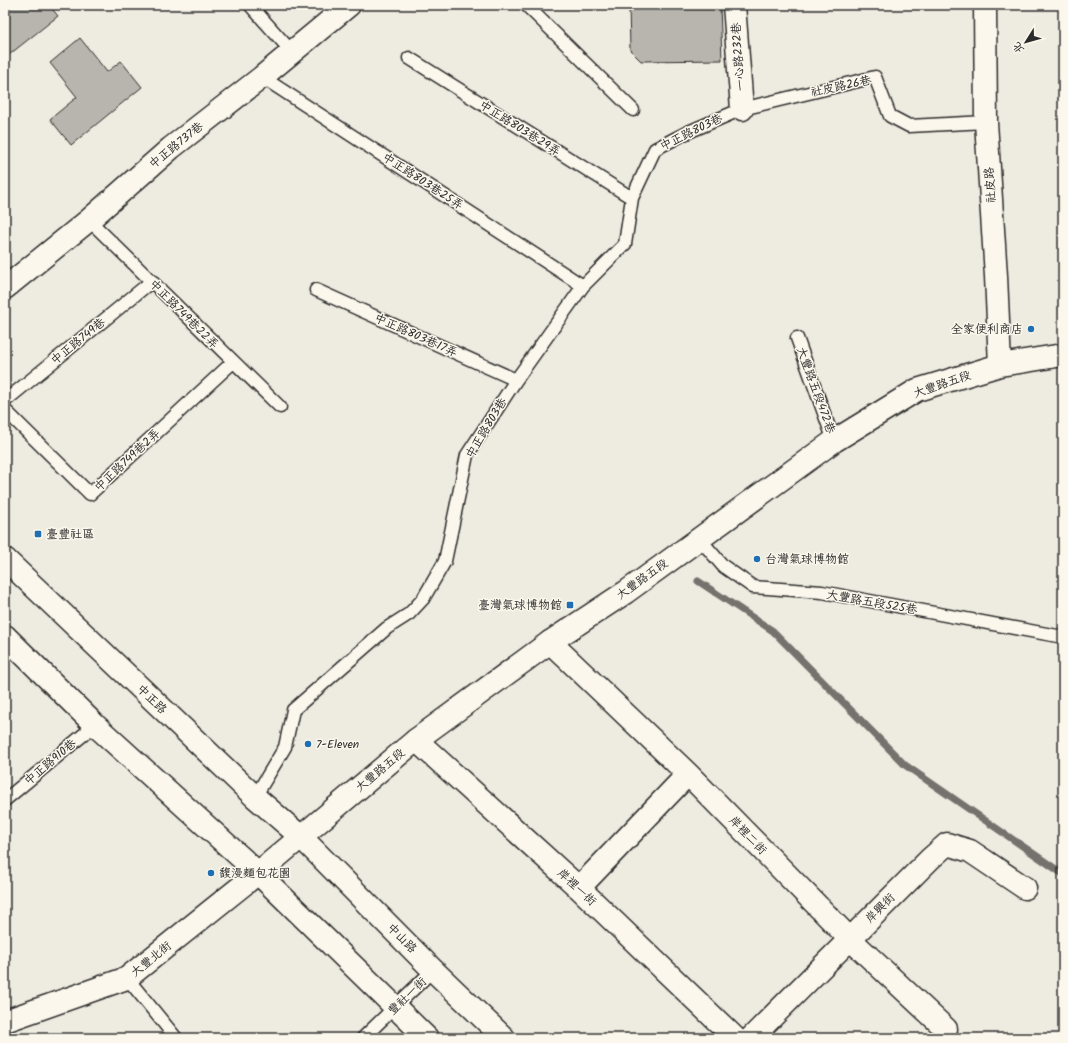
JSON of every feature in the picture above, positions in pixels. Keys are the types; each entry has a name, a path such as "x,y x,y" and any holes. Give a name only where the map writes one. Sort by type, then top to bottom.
{"street":[{"name":"中正路737巷","path":"5,288 89,220 171,148 262,77 350,5"},
{"name":"一心路232巷","path":"734,5 742,109"},
{"name":"社皮路","path":"985,5 986,122 1000,366"},
{"name":"大豐路五段","path":"258,873 416,740 550,642 626,592 834,441 917,390 1000,366 1063,355"},
{"name":"中正路","path":"5,559 255,797 301,837"},
{"path":"5,636 95,725 258,873 394,1008 427,1038"},
{"name":"岸裡二街","path":"550,642 688,774 850,939 946,1029"},
{"name":"岸裡一街","path":"416,740 579,888 735,1038"},
{"path":"579,888 688,774"},
{"name":"中山路","path":"301,837 433,970 504,1038"},
{"name":"岸興街","path":"751,1038 930,859 947,844 970,851 1025,888"},
{"name":"大豐北街","path":"5,1021 127,978 258,873"}],"lane":[{"path":"250,5 292,52"},
{"path":"526,5 633,110"},
{"name":"中正路803巷29弄","path":"409,58 632,198"},
{"name":"中正路803巷25弄","path":"262,77 583,286"},
{"name":"社皮路26巷","path":"742,109 875,77 890,116 908,126 986,122"},
{"name":"中正路803巷","path":"255,797 284,747 293,710 387,628 409,614 423,600 445,561 466,455 516,380 583,286 625,244 632,198 655,149 686,133 742,109"},
{"name":"中正路749巷22弄","path":"89,220 280,407"},
{"name":"中正路749巷","path":"5,401 152,281"},
{"name":"中正路803巷17弄","path":"316,290 516,380"},
{"name":"大豐路五段472巷","path":"797,338 834,441"},
{"name":"中正路749巷2弄","path":"5,410 90,494 233,362"},
{"name":"大豐路五段525巷","path":"699,538 723,566 753,587 822,592 1063,637"},
{"name":"中正路910巷","path":"5,800 95,725"},
{"name":"豐社一街","path":"363,1038 433,970"},
{"path":"127,978 176,1038"}],"building":[{"path":"5,5 49,5 58,16 5,58"},
{"path":"629,5 720,5 722,60 641,61 630,50"},
{"path":"80,38 107,72 121,61 142,87 71,145 50,119 77,97 50,63"}],"waterway":[{"path":"698,581 773,631 905,765 1063,874"}],"place":[{"name":"全家便利商店","path":"1031,329"},
{"name":"臺豐社區","path":"38,534"},
{"name":"台灣氣球博物館","path":"757,559"},
{"name":"臺灣氣球博物館","path":"570,605"},
{"name":"7-Eleven","path":"308,744"},
{"name":"馥漫麵包花園","path":"211,873"}]}
